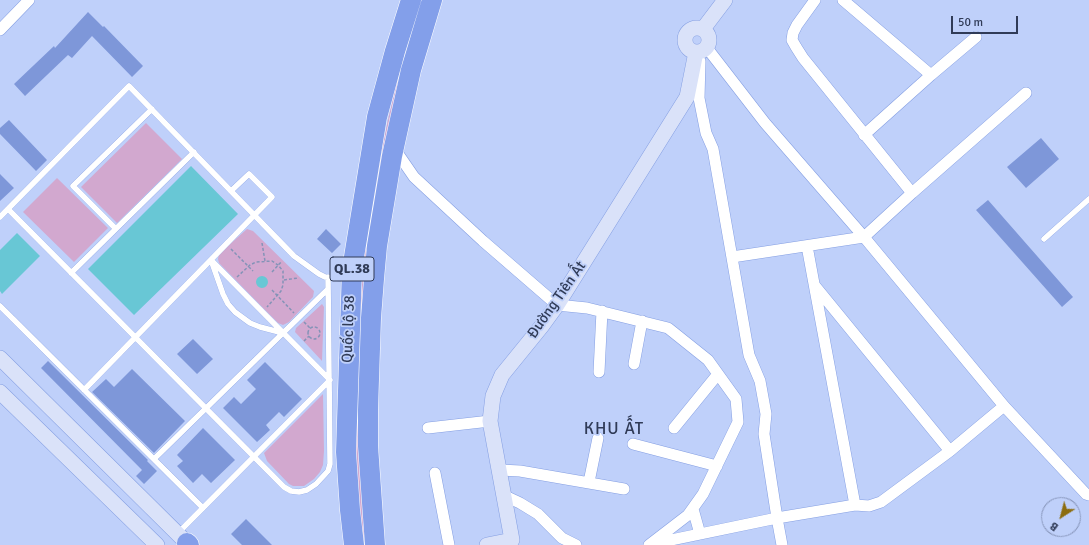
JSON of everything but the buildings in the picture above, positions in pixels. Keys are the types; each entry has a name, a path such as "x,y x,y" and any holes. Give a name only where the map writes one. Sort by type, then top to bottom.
{"highway":[{"name":"Quốc lộ 38","path":"352,541 346,452 351,280 377,117 395,50 411,0"},
{"name":"Quốc lộ 38","path":"376,545 368,446 368,404 374,273 394,148 411,70 432,0"},
{"path":"359,226 380,229"}],"street":[{"path":"0,30 28,0"},
{"path":"703,29 725,0"},
{"path":"815,0 797,25 793,33 792,40 803,58 912,193"},
{"path":"843,0 931,75"},
{"path":"782,545 776,518 764,434 766,414 760,381 748,354 713,149 706,134 699,98 701,51 709,44 709,37 703,29 693,28 686,33 685,37 688,49 701,51 864,237 1004,406 1086,494 1089,495"},
{"path":"864,135 976,37"},
{"name":"Đường Tiên Ất","path":"488,545 512,542 490,421 493,396 502,375 557,305 687,97 701,51"},
{"path":"732,257 864,237 1026,93"},
{"path":"394,148 414,177 483,241 557,305 587,308 668,328 708,360 736,399 738,422 717,466 693,509 688,515 649,545"},
{"path":"807,246 855,505"},
{"path":"814,285 950,451"},
{"path":"599,372 602,312"},
{"path":"634,364 642,321"},
{"path":"0,358 186,541"},
{"path":"674,428 718,374"},
{"path":"0,392 156,545"},
{"path":"649,545 776,518 855,505 869,506 881,502 950,451 1004,406"},
{"path":"428,428 490,421"},
{"path":"589,482 598,438"},
{"path":"633,444 717,466"},
{"path":"500,470 520,471 624,489"},
{"path":"434,473 449,545"},
{"path":"118,507 134,491"},
{"path":"504,496 520,502 538,514 562,538 576,545"},
{"path":"693,509 700,534"}],"lane":[{"path":"0,217 129,86 232,190 294,256 319,274 328,277 351,280"},
{"path":"115,228 74,186 152,109"},
{"path":"71,273 115,228 194,152"},
{"path":"84,390 272,197 249,174 232,190"},
{"path":"1044,239 1089,199"},
{"path":"8,209 284,487 291,491 299,492 307,490 322,479 328,471 330,464 328,277"},
{"path":"211,260 330,380"},
{"path":"211,260 222,294 235,312 250,323 284,333"},
{"path":"154,459 328,289"},
{"path":"0,306 203,508"},
{"path":"186,541 203,508 330,380"}],"path":[{"path":"262,243 265,261"},
{"path":"231,249 253,271"},
{"path":"237,277 248,266 256,262 272,261 278,265 283,271 283,285 278,296 266,308"},
{"path":"272,272 282,261"},
{"path":"284,280 298,278"},
{"path":"272,290 294,313"},
{"path":"304,322 310,328"},
{"path":"309,336 311,338 315,338 319,334 319,330 316,327 310,328"},
{"path":"304,341 309,336 308,332 310,328"}],"shaded area":[{"path":"420,0 423,0 373,214 371,214 387,124 404,53"},
{"path":"146,123 182,159 117,223 81,187"},
{"path":"191,166 238,214 134,315 88,269"},
{"path":"57,178 108,228 74,262 23,212"},
{"path":"247,229 253,231 314,291 313,297 289,322 283,325 278,323 219,263 219,254"},
{"path":"17,233 40,256 2,294 0,291 0,250"},
{"path":"368,242 367,545 363,545 359,511 356,456 356,408 360,308 365,250"},
{"path":"260,276 264,276 268,282 264,288 260,288 256,284 256,280"},
{"path":"322,304 324,307 322,361 295,332 296,328"},
{"path":"323,394 323,465 320,472 314,479 304,486 293,486 289,484 267,461 264,453"}],"district":[{"name":"KHU ẤT","path":"614,430"}]}
